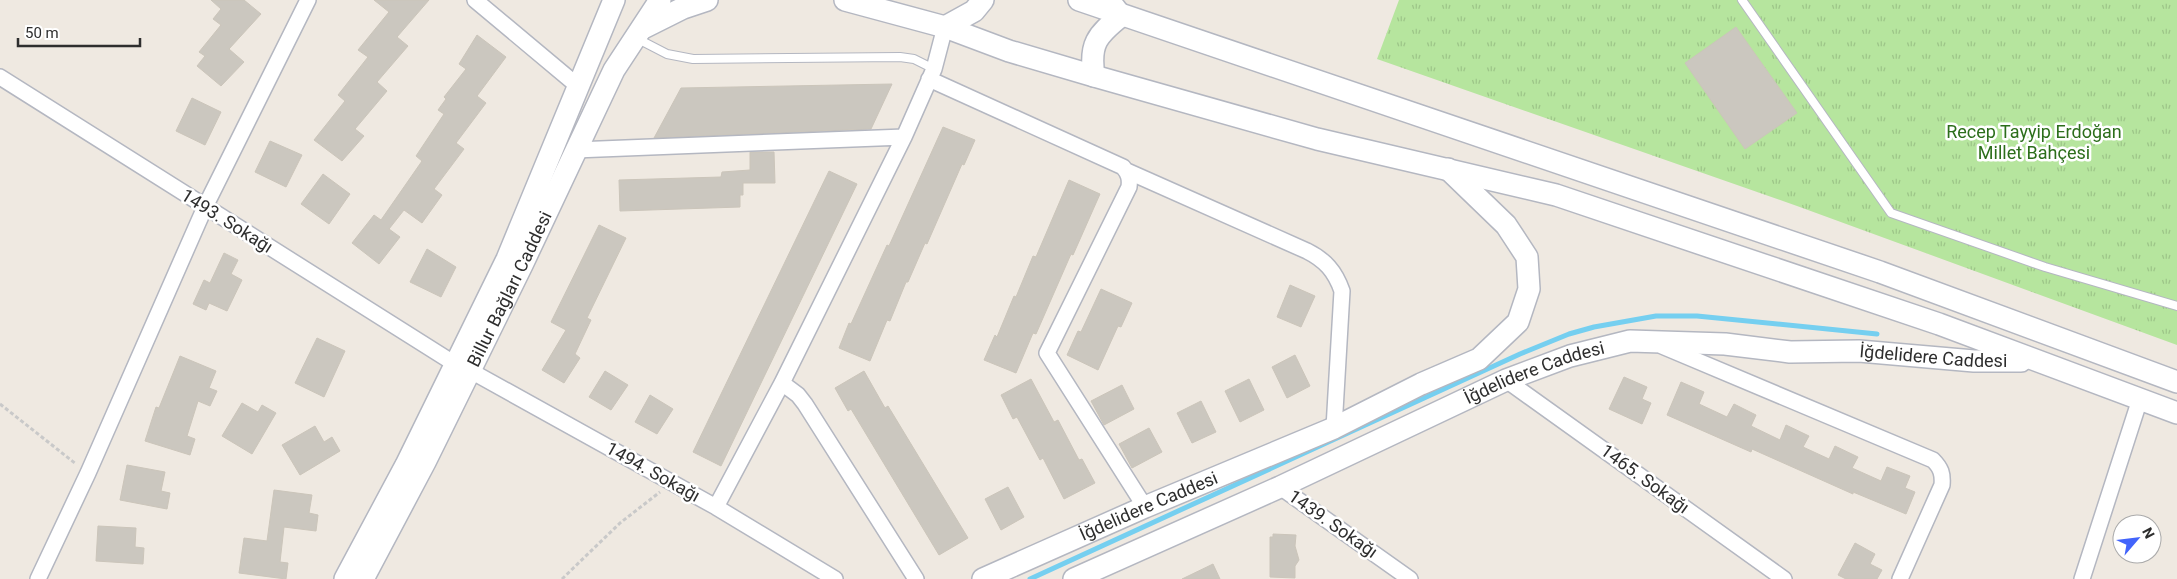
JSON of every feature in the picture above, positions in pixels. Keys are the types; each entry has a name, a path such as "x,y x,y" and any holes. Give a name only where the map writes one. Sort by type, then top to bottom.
{"street":[{"path":"38,579 88,473 205,207 308,0"},
{"path":"475,0 579,87"},
{"name":"Billur Bağları Caddesi","path":"362,579 425,462 462,367 614,0"},
{"name":"Billur Bağları Caddesi","path":"345,579 406,465 522,265 614,70 660,0"},
{"path":"639,33 683,8 707,0"},
{"path":"845,0 945,27 1009,51 1317,139 1448,168 1564,198 1939,324 2177,413"},
{"path":"716,507 782,383 904,137 932,74 945,27 974,11 983,0"},
{"path":"1079,0 1880,272 2177,382"},
{"path":"1108,0 1122,16"},
{"path":"1094,76 1092,53 1095,43 1100,34 1122,16"},
{"path":"932,74 1123,168 1126,172 1130,182 1129,188 1047,353 1145,507"},
{"name":"1493. Sokağı","path":"0,77 462,367"},
{"path":"575,150 904,137"},
{"name":"İğdelidere Caddesi","path":"983,579 1145,507 1334,428 1421,384 1479,359 1518,322 1529,289 1527,257 1506,225 1448,168"},
{"path":"1126,172 1307,251 1326,263 1333,272 1342,291 1334,428"},
{"name":"İğdelidere Caddesi","path":"1074,579 1280,487 1506,380 1595,349 1630,341 1725,344 1790,352 1859,351 1974,361 2034,361"},
{"path":"1651,341 1933,460 1939,466 1943,475 1942,485 1900,579"},
{"name":"1494. Sokağı","path":"462,367 716,507 835,579"},
{"name":"1465. Sokağı","path":"1506,380 1784,579"},
{"path":"782,383 798,395 805,404 916,579"},
{"path":"2082,579 2140,399"},
{"name":"1439. Sokağı","path":"1280,487 1410,579"}],"lane":[{"path":"1742,0 1891,213 2045,268 2177,306"},
{"path":"639,33 662,52 692,58 900,57 914,59 932,74"}],"path":[{"path":"0,404 88,473"},
{"path":"562,579 620,523 673,483"}],"green space":[{"name":"Recep Tayyip Erdoğan Millet Bahçesi","path":"1399,0 2177,0 2177,345 1797,206 1377,59"}],"building":[{"path":"211,0 244,0 261,14 229,49 244,62 221,86 197,66 205,56 199,52 221,25 213,19 221,9"},
{"path":"374,0 429,0 397,37 408,46 377,82 387,91 355,129 364,136 342,161 314,140 345,101 338,95 368,57 358,50 389,12"},
{"path":"1736,27 1797,113 1745,149 1685,63"},
{"path":"477,35 506,57 477,96 486,103 456,143 464,149 434,189 442,195 422,223 404,210 389,229 400,237 379,264 352,243 374,215 381,220 422,161 416,156 444,114 438,110 446,99 444,97 466,69 459,64"},
{"path":"892,84 871,129 654,138 681,88"},
{"path":"192,98 221,112 205,145 176,131"},
{"path":"943,127 975,140 964,165 962,164 927,244 925,243 908,282 906,282 890,321 887,320 870,361 839,348 887,245 889,246"},
{"path":"270,141 302,155 286,187 255,172"},
{"path":"750,152 774,152 775,183 743,183 740,207 620,211 619,180 721,177 722,172 750,170"},
{"path":"829,171 857,184 721,466 693,452"},
{"path":"323,174 350,194 329,224 301,204"},
{"path":"1069,180 1100,194 1036,334 1033,333 1016,373 984,360 995,335 997,337 1014,296 1016,297 1033,256 1036,257"},
{"path":"599,225 626,238 587,318 591,320 575,354 580,358 564,383 542,370 566,330 551,322"},
{"path":"427,249 456,267 441,297 410,282"},
{"path":"224,253 238,260 231,274 242,280 227,311 209,303 206,310 193,304 204,280 210,283"},
{"path":"1290,285 1315,296 1301,327 1277,317"},
{"path":"1101,289 1132,303 1121,327 1118,326 1098,370 1067,355 1078,331 1081,332"},
{"path":"317,338 345,351 324,397 295,383"},
{"path":"1295,355 1310,386 1287,398 1272,367"},
{"path":"180,356 216,371 209,388 217,391 210,406 198,401 187,436 195,439 190,455 145,441 156,407 159,408"},
{"path":"605,371 628,385 611,410 589,397"},
{"path":"864,371 885,408 888,406 968,538 939,555 851,409 848,411 835,388"},
{"path":"1624,377 1647,387 1642,399 1651,403 1642,424 1609,409"},
{"path":"1031,379 1054,422 1058,420 1079,460 1082,459 1095,483 1064,499 1043,458 1040,460 1017,417 1013,419 1001,395"},
{"path":"1249,379 1264,410 1240,422 1225,391"},
{"path":"1681,382 1704,392 1699,404 1727,417 1734,404 1756,415 1751,426 1780,440 1786,425 1809,436 1803,447 1829,459 1835,446 1858,457 1852,468 1881,481 1887,467 1910,476 1905,488 1915,492 1906,514 1853,492 1853,494 1752,449 1751,452 1667,415"},
{"path":"1122,385 1134,409 1104,425 1091,401"},
{"path":"650,395 673,409 657,434 635,422"},
{"path":"1201,401 1216,432 1192,443 1177,413"},
{"path":"242,403 258,412 262,405 276,413 252,454 222,436"},
{"path":"315,426 324,442 332,437 340,451 300,475 282,445"},
{"path":"1149,428 1162,452 1132,468 1119,444"},
{"path":"127,465 165,472 161,491 170,493 167,509 120,500"},
{"path":"1008,487 1024,517 1001,530 985,499"},
{"path":"274,490 312,495 309,513 318,515 316,531 284,527 280,562 288,563 286,579 239,573 244,538 267,541"},
{"path":"98,526 136,528 135,547 144,548 143,564 96,561"},
{"path":"1273,534 1296,535 1295,546 1299,560 1295,566 1295,578 1270,577 1270,537 1273,537"},
{"path":"1855,543 1875,554 1870,564 1882,570 1877,579 1846,579 1838,575"},
{"path":"1213,564 1220,579 1182,579"}],"waterway":[{"path":"1030,579 1520,354 1569,334 1594,327 1656,316 1697,316 1877,334"}]}
